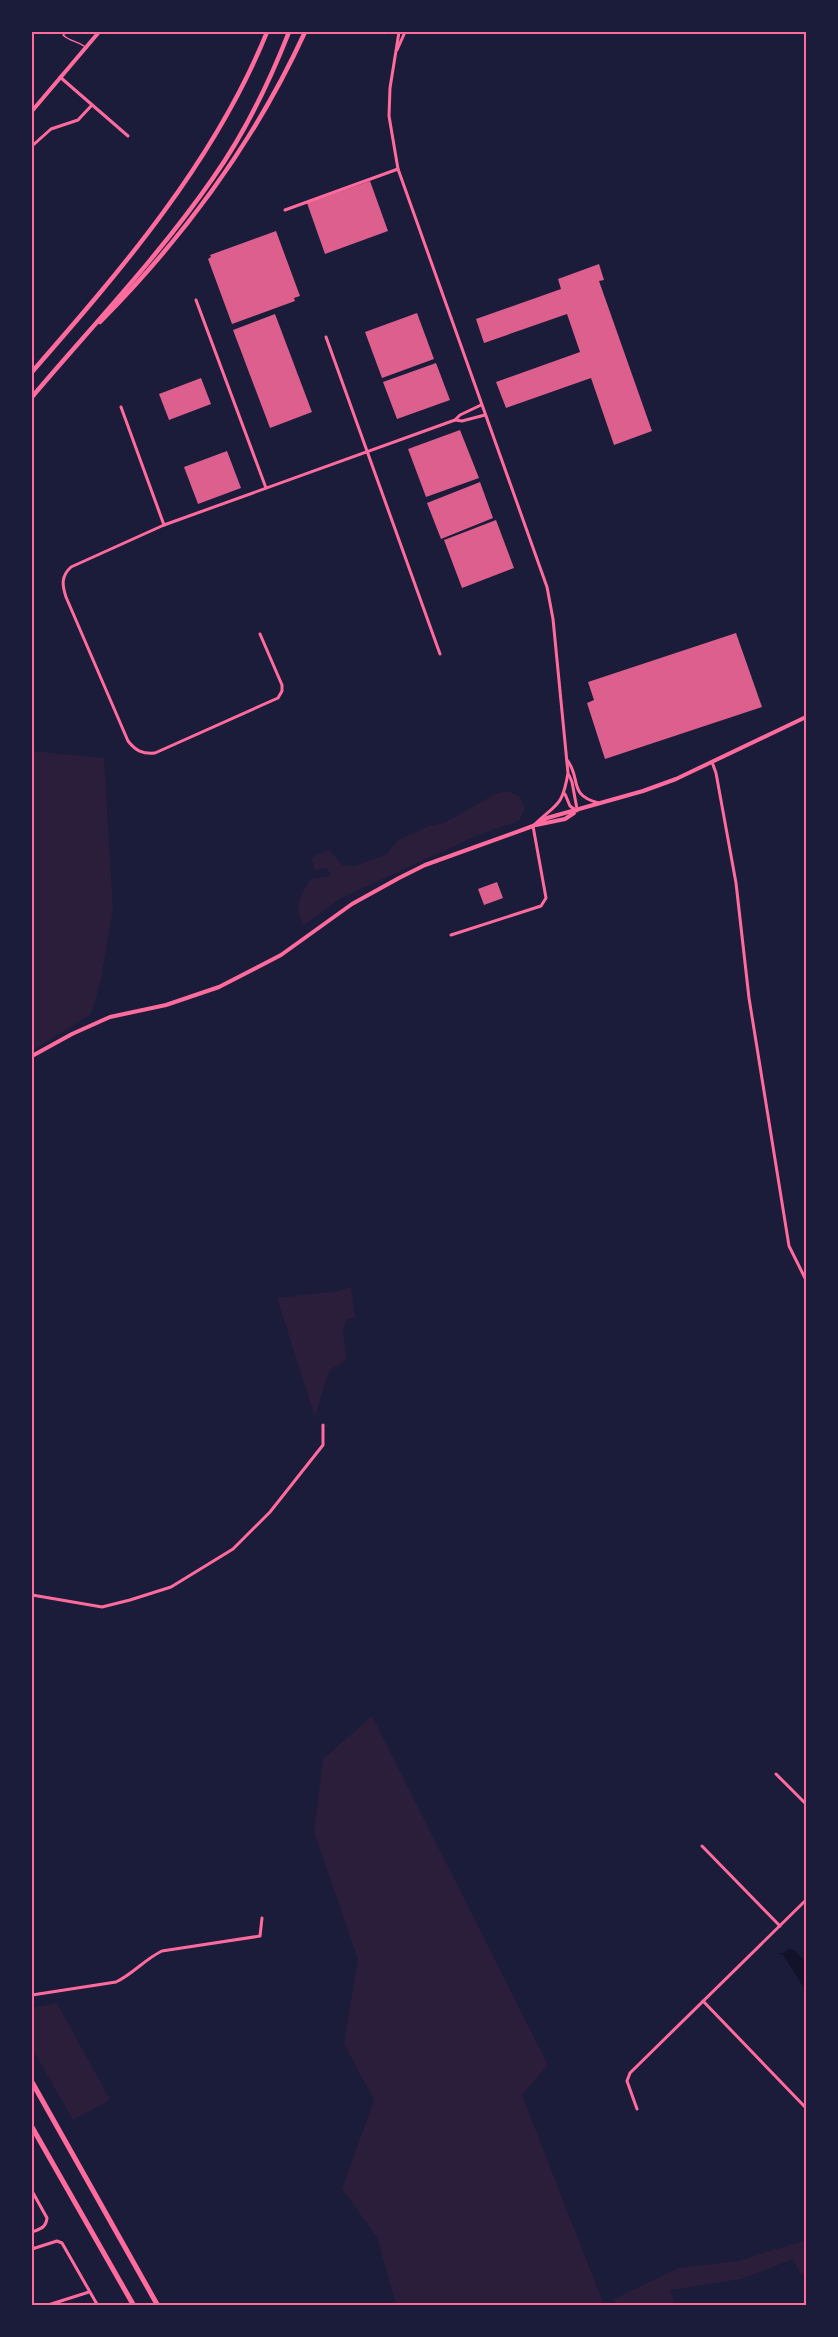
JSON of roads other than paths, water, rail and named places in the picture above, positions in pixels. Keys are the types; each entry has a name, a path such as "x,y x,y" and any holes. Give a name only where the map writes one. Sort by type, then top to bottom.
{"highway":[{"path":"32,372 113,276 188,178 233,104 252,68 267,32"},
{"path":"32,397 159,249 214,177 256,105 289,32"},
{"path":"67,355 146,273 202,202 264,110 305,32"},
{"path":"32,2082 158,2306"},
{"path":"32,2127 134,2306"}],"main road":[{"path":"32,111 99,32"},
{"path":"32,1056 80,1029 110,1017 166,1005 219,987 280,955 352,904 425,865 533,826 565,819 577,811 644,791 807,717"}],"street":[{"path":"399,32 390,88 389,116 398,169 547,587 554,619 568,773 565,794 556,808 543,815 533,826 546,898 544,903 541,906 451,935"},
{"path":"396,52 405,32"},
{"path":"60,77 128,136"},
{"path":"32,146 51,129 78,120 92,105"},
{"path":"285,210 398,169"},
{"path":"196,300 266,488"},
{"path":"326,337 440,654"},
{"path":"260,634 282,685 278,698 155,753 145,754 135,750 128,741 66,597 63,579 71,567 154,529 455,420 460,415 481,405"},
{"path":"121,407 164,525"},
{"path":"455,420 462,421 485,414"},
{"path":"566,758 573,767 575,785 580,795 586,800 601,803"},
{"path":"712,762 736,883 749,998 789,1246 807,1280"},
{"path":"568,773 572,782 577,811"},
{"path":"565,794 570,806 577,811"},
{"path":"32,1594 102,1606 171,1587 233,1549 270,1512 323,1445 323,1425"},
{"path":"776,1774 807,1804"},
{"path":"702,1846 780,1926"},
{"path":"637,2109 628,2086 628,2077 807,1900"},
{"path":"32,1995 116,1982 128,1976 151,1956 162,1951 260,1936 262,1918"},
{"path":"703,2001 807,2108"},
{"path":"32,2191 47,2218 42,2228 32,2232"},
{"path":"32,2249 57,2241 62,2242 98,2306"},
{"path":"46,2305 90,2291"}],"lane":[{"path":"67,32 63,35 67,39 78,42 85,48"}]}
